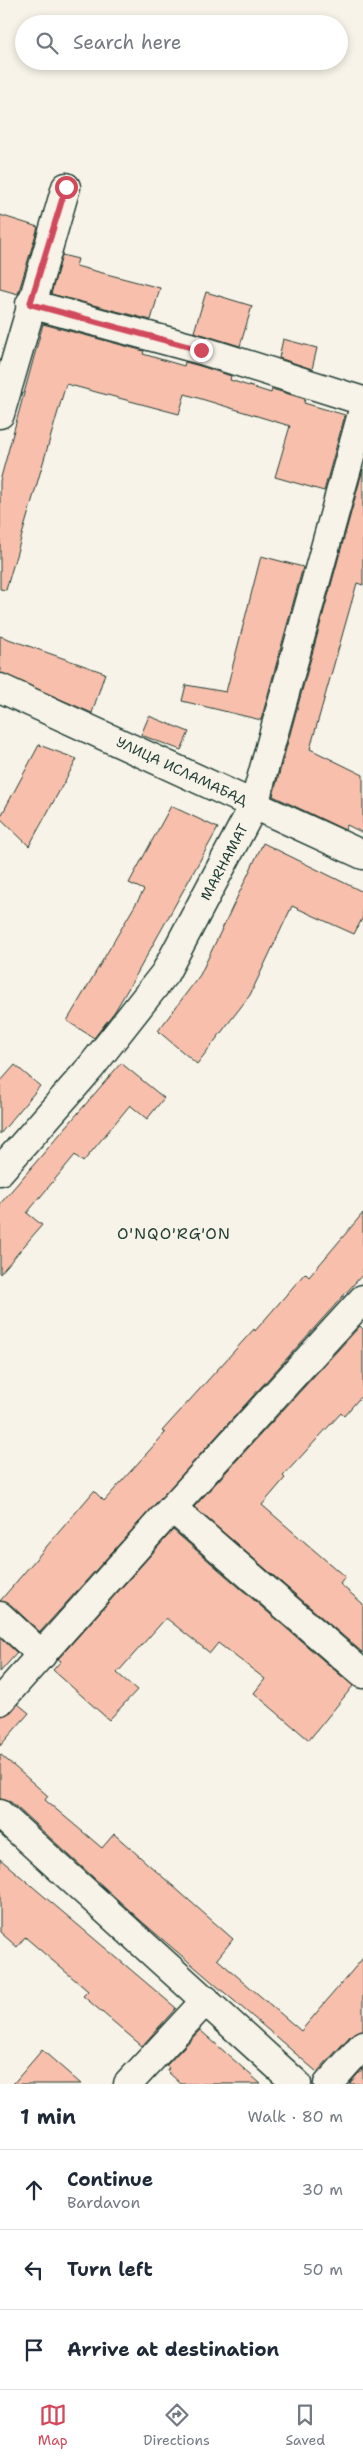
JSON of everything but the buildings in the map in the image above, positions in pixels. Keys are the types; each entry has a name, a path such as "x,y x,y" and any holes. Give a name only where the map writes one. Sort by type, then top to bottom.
{"street":[{"path":"0,414 30,304 66,187"},
{"path":"30,304 201,350 363,401"},
{"name":"MARHAMAT","path":"0,1171 91,1068 166,973 254,805 363,410"},
{"name":"УЛИЦА ИСЛАМАБАД","path":"0,688 363,855"},
{"path":"0,1701 172,1508 363,1299"},
{"path":"172,1508 363,1674"},
{"path":"0,1616 42,1655"},
{"path":"0,1814 297,2084"},
{"path":"128,2084 206,2000"},
{"path":"328,2084 363,2045"}],"district":[{"name":"O'NQO'RG'ON","path":"174,1233"}],"route":[{"path":"66,187 30,304 201,350"}]}
